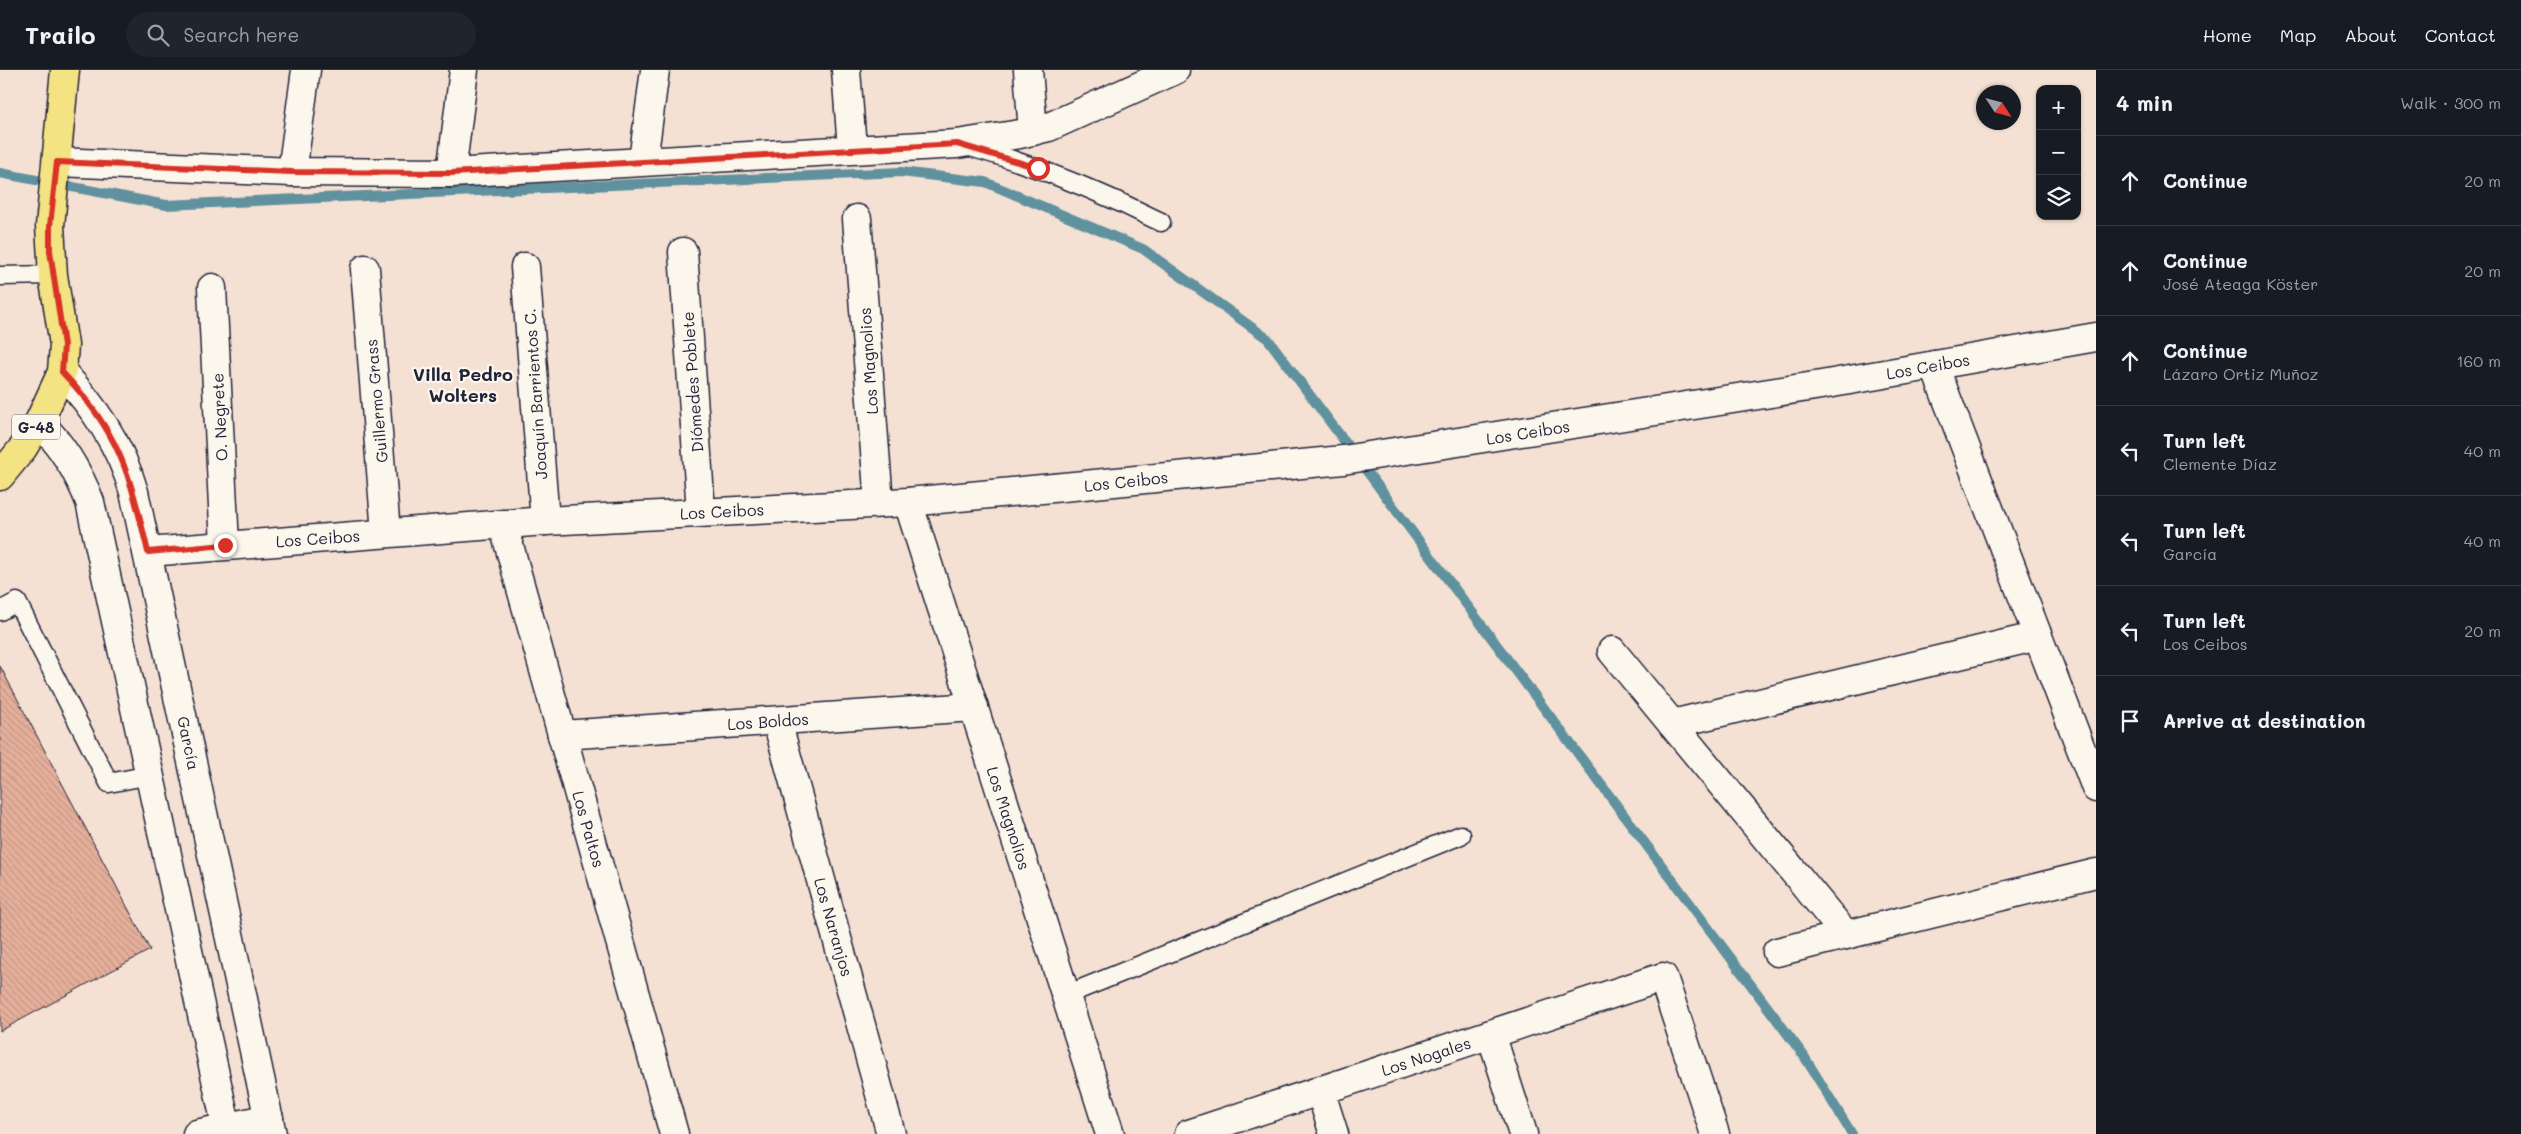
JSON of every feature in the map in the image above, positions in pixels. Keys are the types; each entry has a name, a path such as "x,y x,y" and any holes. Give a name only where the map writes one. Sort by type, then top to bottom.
{"main road":[{"name":"G-48","path":"0,476 23,448 39,422 62,372 64,345 53,276 50,226 65,70"}],"street":[{"path":"292,172 306,70"},
{"path":"451,173 464,70"},
{"path":"643,161 655,70"},
{"path":"846,70 852,148"},
{"path":"1028,70 1033,131"},
{"path":"56,166 292,172 451,173 852,148 957,144 1033,131 1065,120 1175,70"},
{"name":"Los Magnolios","path":"858,219 879,504"},
{"name":"Diómedes Poblete","path":"683,252 701,512"},
{"name":"Joaquín Barrientos C.","path":"526,267 545,521"},
{"name":"Guillermo Grass","path":"365,269 386,533"},
{"name":"O. Negrete","path":"212,288 225,545"},
{"name":"Los Ceibos","path":"148,552 545,521 908,502 1354,458 1934,365 2096,337"},
{"path":"1934,365 2096,788"},
{"name":"García","path":"62,372 104,422 116,445 134,492 270,1126"},
{"path":"39,422 56,438 70,457 90,502 228,1131"},
{"name":"Los Magnolios","path":"908,502 1110,1134"},
{"name":"Los Paltos","path":"504,524 674,1134"},
{"path":"1672,724 2038,636"},
{"path":"1612,651 1846,935"},
{"name":"Los Boldos","path":"562,735 974,708"},
{"name":"Los Naranjos","path":"777,721 892,1134"},
{"path":"1777,952 2096,873"},
{"name":"Los Nogales","path":"1189,1134 1663,977 1715,1134"},
{"path":"1490,1034 1523,1134"},
{"path":"1320,1090 1334,1134"},
{"path":"197,1134 270,1126"}],"lane":[{"path":"957,144 1055,174 1121,202 1161,222"},
{"path":"0,276 53,276"},
{"path":"0,611 16,602 109,783 150,775"},
{"path":"1066,996 1461,835"}],"building":[{"path":"0,666 150,950 0,1031"}],"waterway":[{"path":"0,173 166,205 901,172 985,182 1143,249 1268,339 1804,1056 1852,1134"}],"district":[{"name":"Villa Pedro Wolters","path":"463,384"}],"route":[{"path":"225,545 148,552 134,492 127,469 116,445 104,422 62,372 64,345 50,251 50,226 57,162 292,172 451,173 852,148 957,144 998,154 1038,168"}]}
